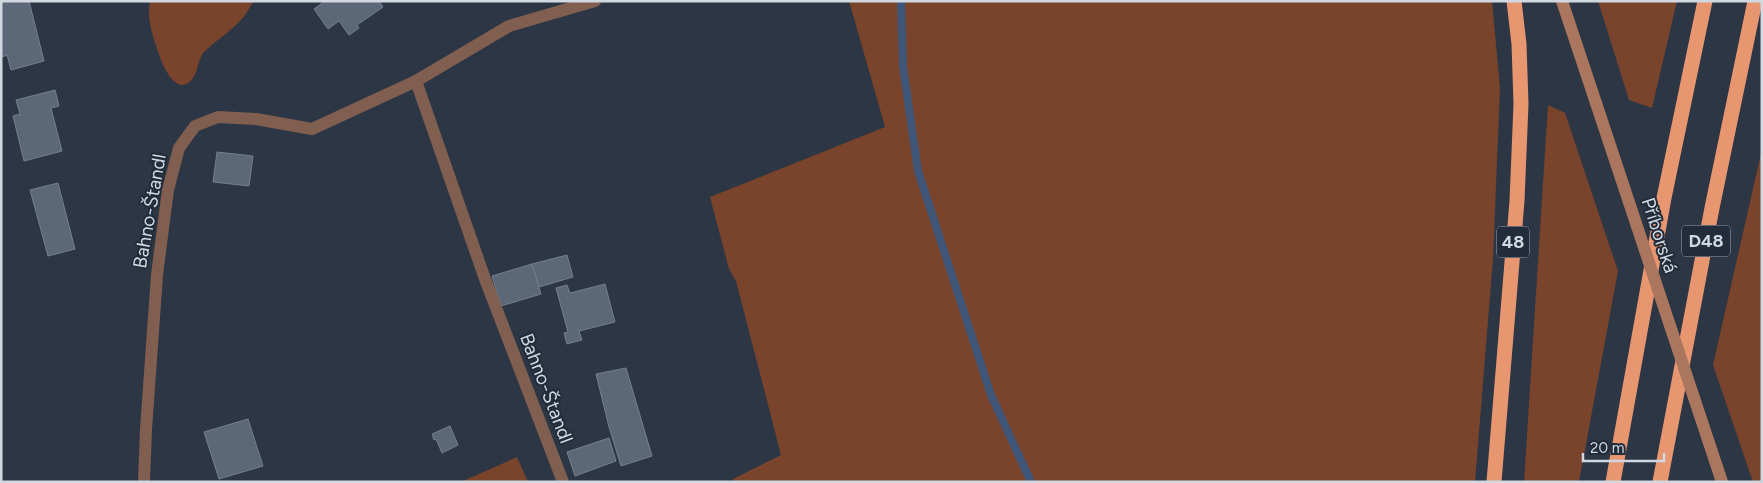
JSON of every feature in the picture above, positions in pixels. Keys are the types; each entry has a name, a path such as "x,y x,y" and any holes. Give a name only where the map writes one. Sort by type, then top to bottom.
{"highway":[{"name":"48","path":"1494,482 1516,201 1521,104 1519,44 1514,1"},
{"name":"D48","path":"1612,482 1664,198 1705,1"},
{"name":"D48","path":"1660,482 1712,208 1755,1"}],"main road":[{"name":"Příborská","path":"1562,1 1722,482"}],"street":[{"name":"Bahno-Štandl","path":"144,482 156,275 168,190 179,148 195,126 218,116 256,119 312,129 416,81 509,26 595,1"},
{"name":"Bahno-Štandl","path":"416,81 485,279 563,482"}],"shaded area":[{"path":"150,1 254,1 240,21 203,53 193,78 182,85 172,80 162,62 150,23"},
{"path":"849,1 1492,1 1500,88 1493,259 1475,482 733,482 733,479 781,455 736,281 729,269 710,197 885,127"},
{"path":"1598,1 1677,1 1652,108 1629,100"},
{"path":"1548,105 1565,113 1618,271 1579,482 1524,482"},
{"path":"1762,149 1762,482 1753,482 1713,365"},
{"path":"517,457 528,482 461,482"}],"building":[{"path":"1,1 29,1 44,61 11,70 7,55 2,57 1,55"},
{"path":"325,1 379,1 383,7 357,25 359,28 349,35 339,21 328,29 314,9"},
{"path":"55,90 59,106 51,108 62,151 24,161 13,116 20,114 16,100"},
{"path":"217,152 253,156 249,186 213,182"},
{"path":"58,183 75,249 48,256 30,190"},
{"path":"567,255 573,277 539,287 532,264"},
{"path":"532,264 541,294 501,306 492,276"},
{"path":"605,284 615,322 579,331 582,340 567,344 564,333 568,332 556,288 567,285 570,293"},
{"path":"626,368 652,456 621,466 596,374"},
{"path":"248,419 263,466 219,479 204,432"},
{"path":"450,426 458,445 442,453 432,434"},
{"path":"609,438 616,461 575,476 567,452"}],"waterway":[{"path":"901,1 903,66 918,171 991,395 1031,482"}]}
